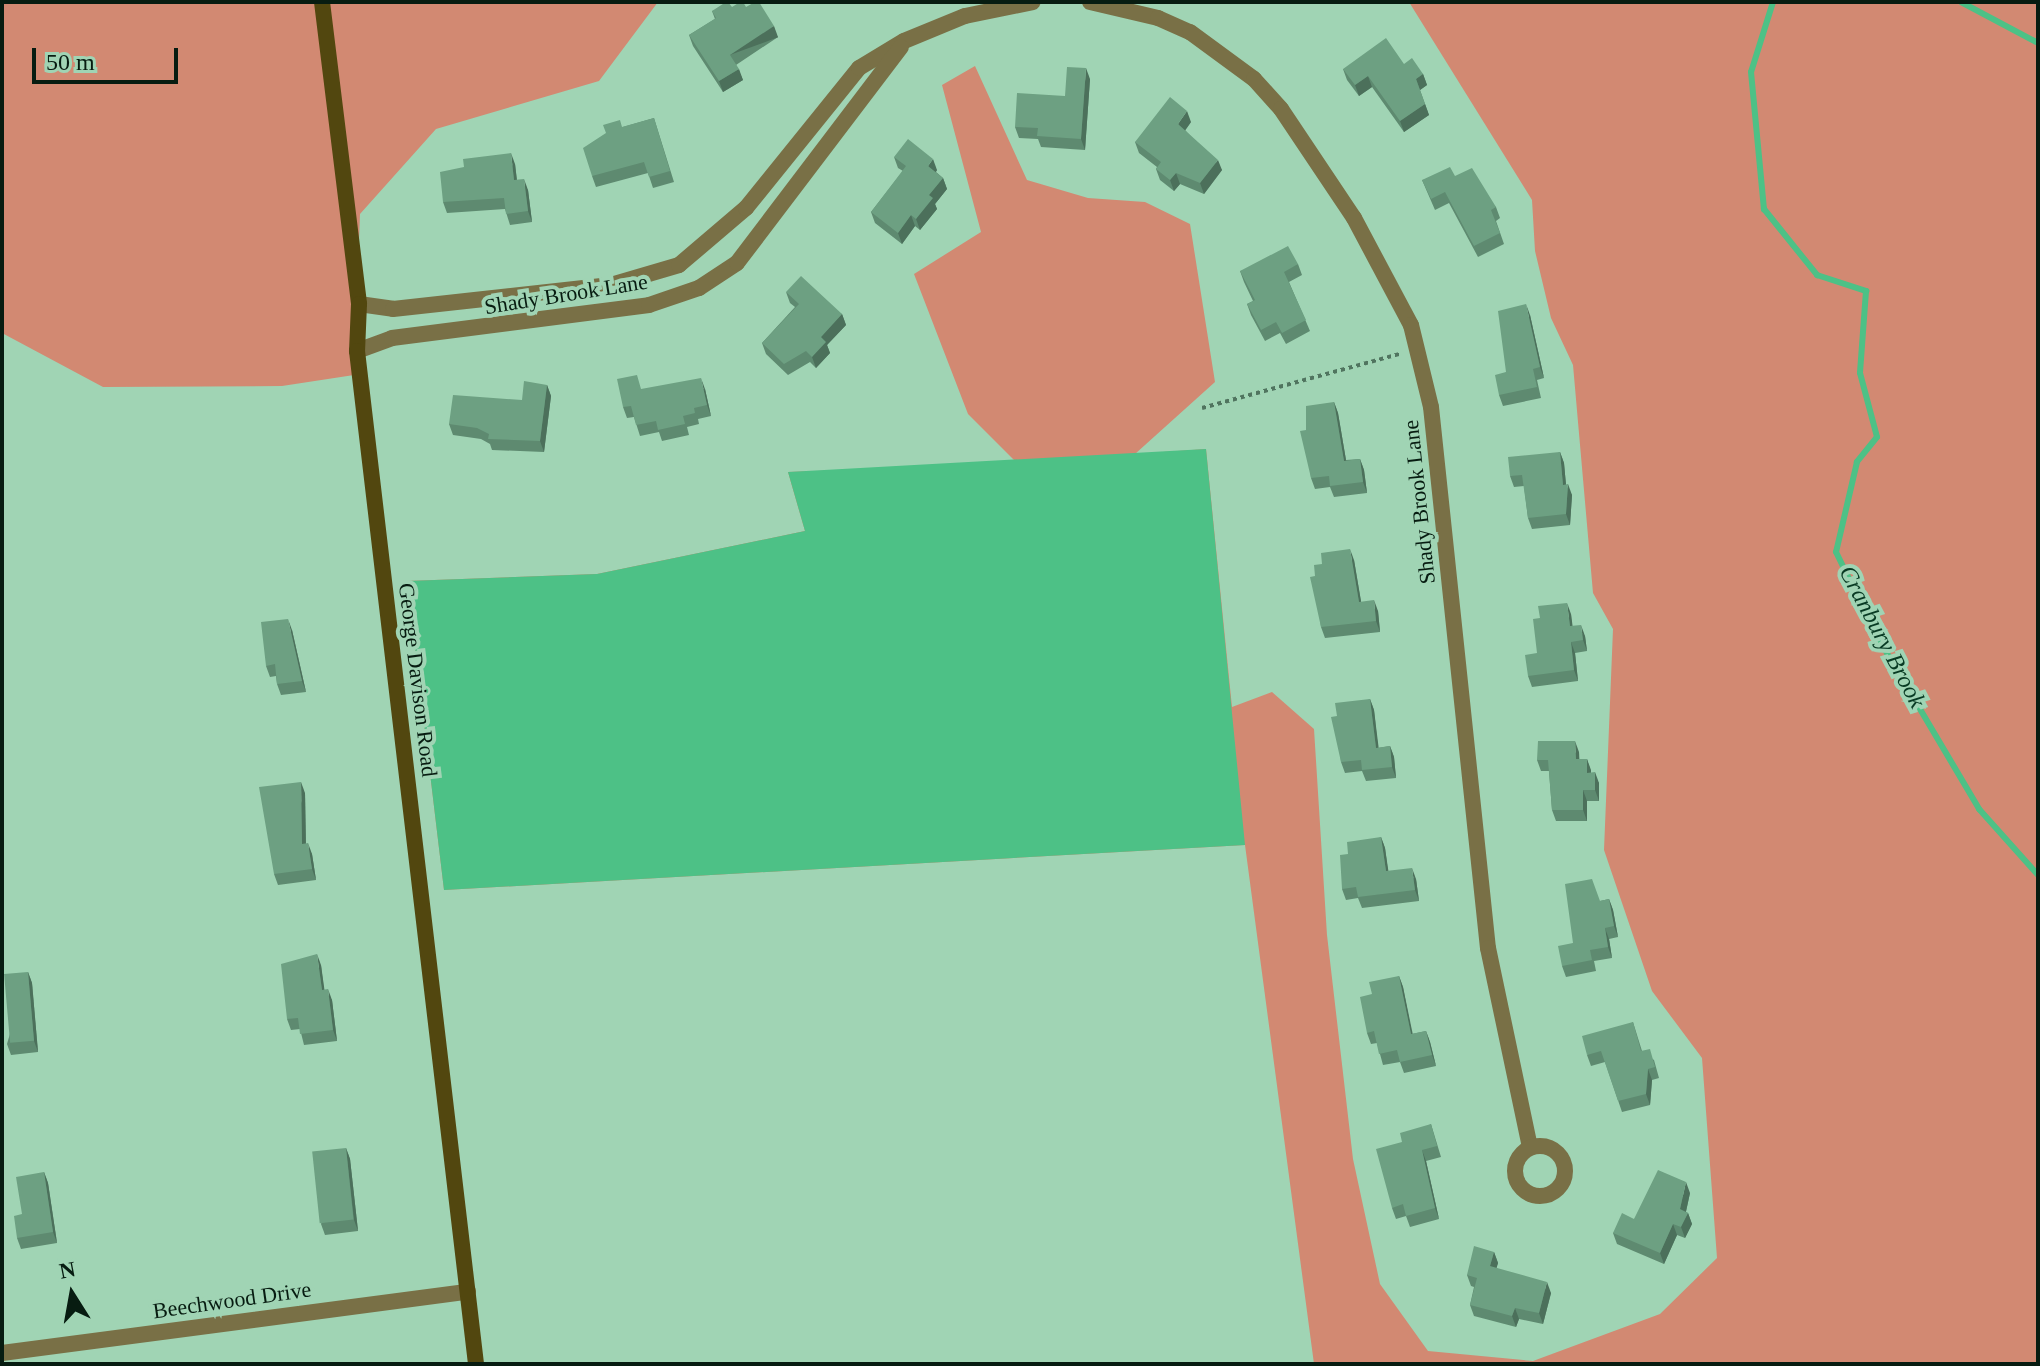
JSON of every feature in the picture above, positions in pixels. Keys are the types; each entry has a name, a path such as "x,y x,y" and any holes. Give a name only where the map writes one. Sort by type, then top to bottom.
{"street":[{"name":"George Davison Road","path":"322,2 359,304 357,351 476,1364"},
{"name":"Shady Brook Lane","path":"359,304 393,309 611,285 679,265 737,218 767,185 859,68 904,41 998,5 1033,2"},
{"name":"Shady Brook Lane","path":"1090,2 1158,18 1190,32 1254,79 1281,109 1354,218 1411,325 1431,407 1488,948 1530,1147"},
{"name":"Shady Brook Lane","path":"357,351 392,338 649,305 699,288 737,263 787,201 904,41"},
{"path":"767,185 787,201"},
{"path":"568,289 572,317"},
{"name":"Beechwood Drive","path":"2,1353 468,1292"}],"path":[{"path":"1202,408 1402,353"}],"shaded area":[{"path":"2,2 658,2 599,81 436,129 360,214 354,375 282,386 103,387 2,333"},
{"path":"1409,2 2038,2 2038,1364 1314,1364 1245,845 444,890 407,581 597,574 805,531 788,472 1018,464 968,414 914,274 981,232 942,85 975,66 1027,180 1088,198 1145,202 1190,224 1215,382 1135,454 1206,449 1232,707 1272,692 1314,729 1327,935 1353,1159 1380,1284 1428,1351 1533,1361 1660,1314 1717,1258 1702,1058 1652,991 1604,850 1613,629 1593,593 1573,365 1551,318 1535,251 1532,200"},
{"path":"1206,449 1245,845 444,890 407,581 597,574 805,531 788,472"}],"building":[{"path":"726,2 732,7 743,2 746,7 759,2 774,26 730,55 739,69 719,81 689,35 716,18 712,11"},
{"path":"1386,38 1404,64 1412,58 1423,74 1416,79 1425,104 1400,121 1368,76 1355,85 1343,69"},
{"path":"1067,67 1086,68 1081,139 1037,136 1038,128 1015,127 1017,93 1065,96"},
{"path":"1170,97 1187,111 1178,124 1218,160 1200,183 1176,173 1170,180 1156,169 1161,162 1135,142"},
{"path":"654,118 670,171 649,177 644,162 592,176 583,148 606,133 603,125 620,120 622,127"},
{"path":"908,139 933,159 928,166 943,178 929,195 933,198 916,219 911,215 898,233 871,212 906,166 894,157"},
{"path":"511,153 514,180 524,179 528,211 506,214 504,198 443,202 440,172 464,167 463,159"},
{"path":"1450,167 1455,176 1472,168 1496,207 1491,210 1500,233 1474,246 1445,192 1431,199 1422,180"},
{"path":"1288,246 1298,264 1284,272 1306,320 1282,333 1276,322 1261,330 1247,304 1255,300 1240,271"},
{"path":"801,276 842,314 821,337 826,342 812,357 806,351 784,364 762,343 799,304 786,292"},
{"path":"1526,304 1540,367 1533,369 1537,387 1499,395 1495,375 1506,372 1498,311"},
{"path":"637,375 641,389 701,378 707,405 694,408 695,413 683,416 685,424 658,430 656,421 636,425 631,406 623,407 617,379"},
{"path":"524,381 547,385 540,441 488,439 489,434 477,428 449,424 453,395 522,400"},
{"path":"1334,402 1344,461 1360,459 1363,482 1330,486 1329,476 1311,478 1300,431 1306,430 1306,406"},
{"path":"1560,452 1563,485 1568,484 1566,514 1528,518 1522,475 1510,476 1508,457"},
{"path":"1350,549 1359,602 1374,600 1376,621 1321,627 1310,577 1315,576 1314,565 1322,564 1321,553"},
{"path":"1567,603 1570,626 1581,625 1583,640 1571,642 1574,670 1528,676 1525,655 1537,653 1533,619 1540,618 1538,606"},
{"path":"288,619 302,681 277,684 275,664 266,666 261,622"},
{"path":"1370,699 1376,748 1390,746 1392,767 1362,770 1361,760 1341,762 1331,717 1337,716 1335,703"},
{"path":"1538,741 1575,741 1576,759 1587,759 1587,773 1595,772 1595,790 1583,790 1583,810 1552,810 1548,760 1537,760"},
{"path":"301,782 302,844 308,843 312,869 274,874 259,787"},
{"path":"1381,837 1386,871 1412,868 1415,890 1358,897 1356,887 1342,889 1340,855 1348,854 1347,842"},
{"path":"1592,879 1600,901 1609,899 1614,926 1605,928 1608,947 1590,950 1592,960 1562,966 1558,946 1573,943 1565,884"},
{"path":"317,954 322,990 328,989 333,1030 300,1034 298,1018 287,1019 281,964"},
{"path":"28,972 34,1041 10,1043 4,974"},
{"path":"1399,976 1411,1034 1426,1031 1432,1055 1400,1062 1397,1050 1379,1054 1374,1031 1367,1033 1360,997 1372,994 1369,982"},
{"path":"1633,1022 1641,1051 1650,1049 1655,1067 1648,1069 1646,1094 1618,1101 1601,1051 1587,1055 1582,1036"},
{"path":"1431,1124 1437,1146 1422,1150 1435,1208 1406,1216 1403,1204 1392,1208 1376,1149 1402,1142 1400,1133"},
{"path":"346,1148 354,1220 320,1223 312,1152"},
{"path":"1658,1170 1686,1182 1680,1209 1688,1213 1681,1227 1673,1224 1660,1253 1613,1233 1622,1213 1634,1219"},
{"path":"44,1172 53,1232 17,1238 14,1216 22,1214 16,1177"},
{"path":"1474,1246 1494,1252 1490,1266 1547,1282 1539,1313 1515,1308 1512,1316 1470,1305 1477,1278 1467,1275"}],"waterway":[{"name":"Cranbury Brook","path":"1773,2 1751,72 1764,209 1817,275 1866,291 1860,373 1877,437 1857,462 1836,552 1878,638 1979,809 2038,875"},
{"path":"1961,2 2038,43"}]}
